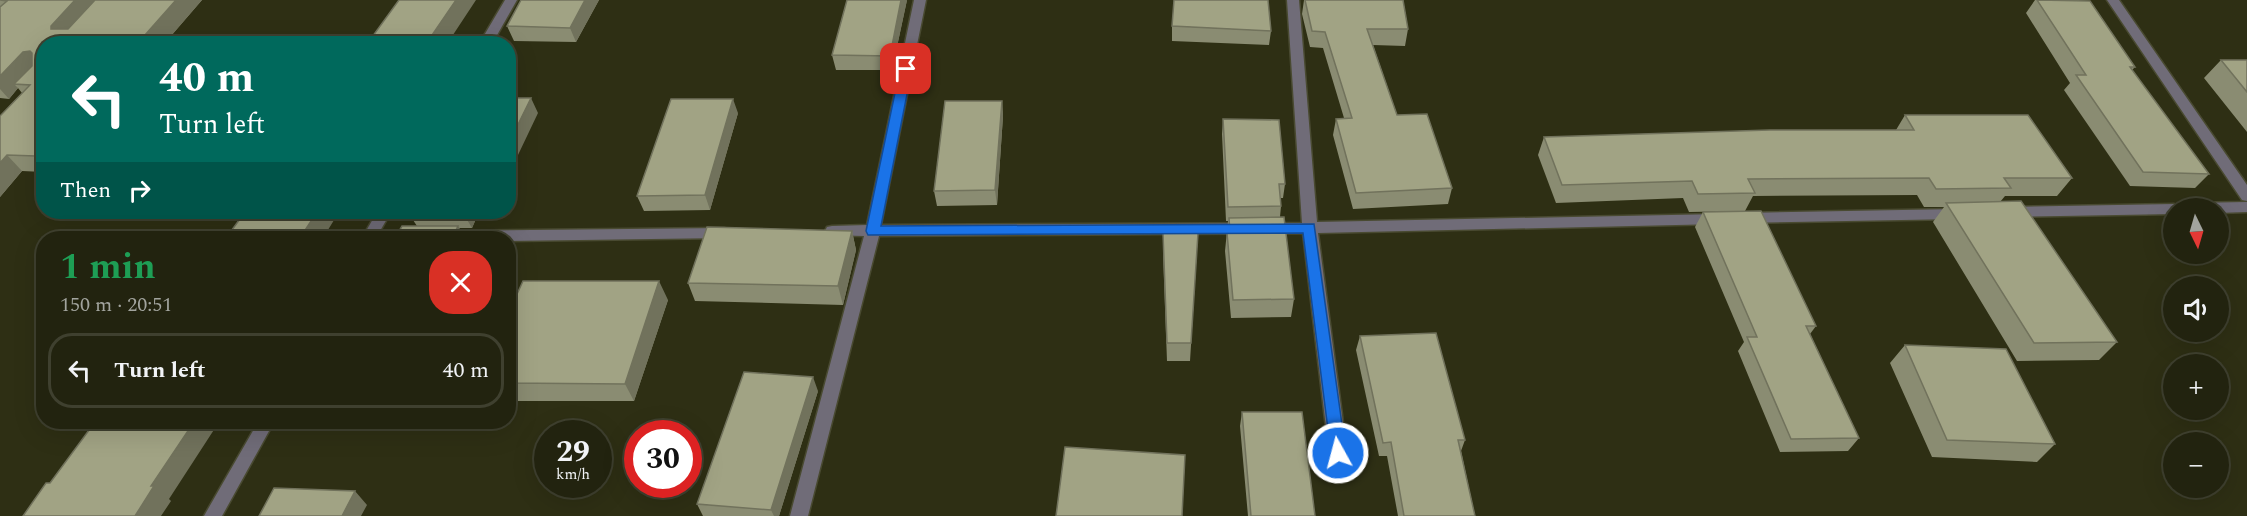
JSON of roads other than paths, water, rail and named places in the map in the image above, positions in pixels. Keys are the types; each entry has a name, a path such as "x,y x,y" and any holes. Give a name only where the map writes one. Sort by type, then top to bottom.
{"street":[{"path":"490,36 512,0"},
{"path":"799,516 873,231 920,0"},
{"path":"1293,0 1310,228 1338,453"},
{"path":"2113,0 2247,196"},
{"path":"2229,207 2247,207"},
{"path":"1996,213 2163,209"},
{"path":"813,232 1310,228 1972,213"},
{"path":"516,236 741,232"},
{"path":"213,516 262,429"}]}
